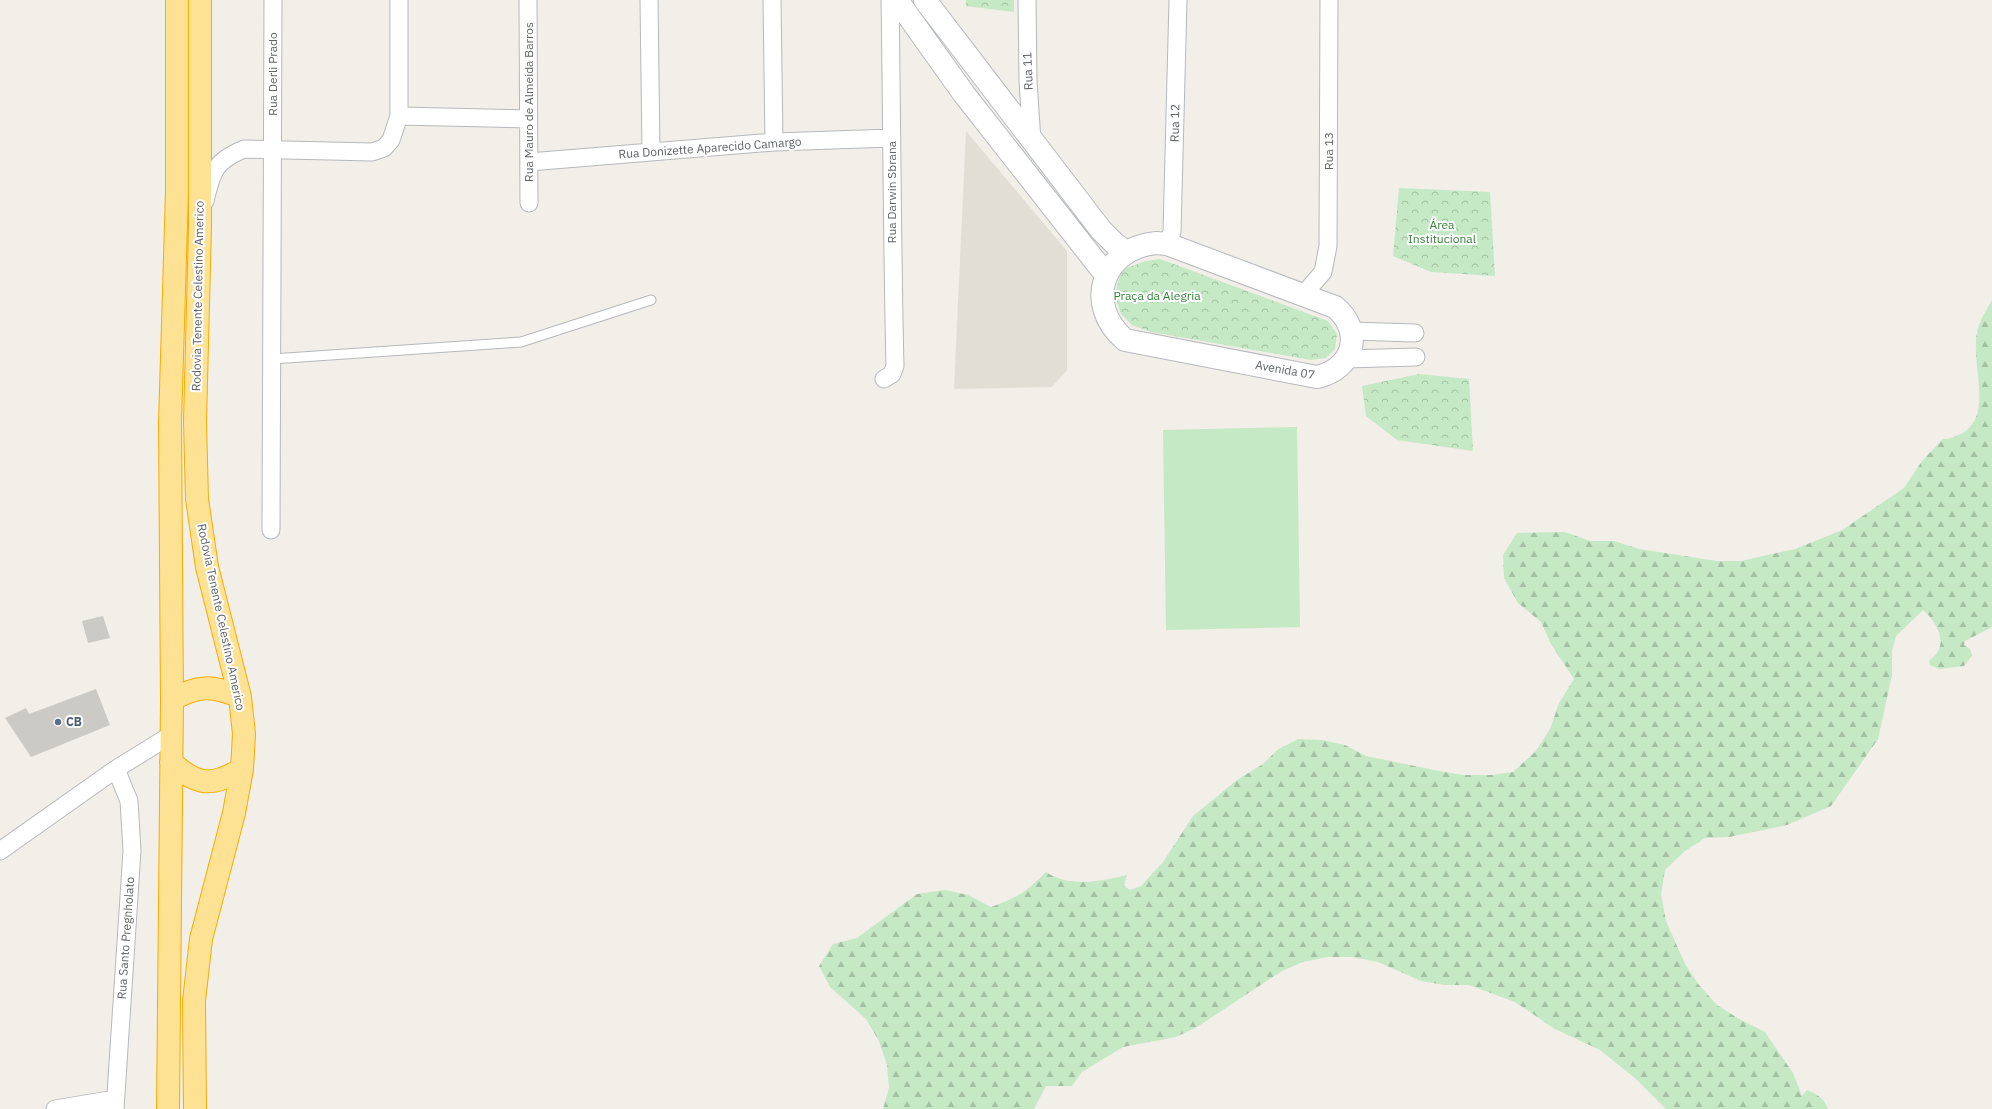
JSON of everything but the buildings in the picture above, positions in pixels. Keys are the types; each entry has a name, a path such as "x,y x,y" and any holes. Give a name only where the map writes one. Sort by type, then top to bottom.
{"highway":[{"name":"Rodovia Tenente Celestino Americo","path":"168,1109 172,700 170,423 177,191 177,0"},
{"name":"Rodovia Tenente Celestino Americo","path":"195,1109 194,1001 201,939 234,813 242,769 244,734 240,697 207,567 197,499 195,422 200,226 200,0"},
{"path":"172,700 188,691 205,688 223,690 240,697"},
{"path":"171,762 186,776 205,782 225,779 242,769"}],"street":[{"name":"Rua Derli Prado","path":"271,530 273,0"},
{"path":"200,226 209,184 217,165 227,156 244,149 372,152 384,148 391,140 399,116 399,0"},
{"name":"Rua Mauro de Almeida Barros","path":"528,0 529,203"},
{"path":"650,0 651,151"},
{"path":"772,0 774,142"},
{"name":"Rua Darwin Sbrana","path":"884,379 892,374 895,366 892,253 890,0"},
{"path":"897,0 964,94 1106,276"},
{"path":"925,0 1101,230 1114,244 1126,252"},
{"name":"Rua 11","path":"1027,0 1028,81 1032,141"},
{"name":"Rua 12","path":"1167,244 1172,232 1178,0"},
{"name":"Rua 13","path":"1304,294 1323,272 1328,246 1329,0"},
{"path":"998,96 1014,101 1023,97 1028,81"},
{"path":"399,116 528,119"},
{"name":"Rua Donizette Aparecido Camargo","path":"529,162 774,142 892,138"},
{"name":"Avenida 07","path":"1346,359 1333,371 1317,377 1125,340 1111,325 1103,306 1103,290 1106,276 1118,258 1126,252 1146,244 1167,244 1304,294 1335,307 1347,319 1351,331"},
{"path":"1415,333 1351,331 1352,343 1346,359 1416,357"},
{"path":"0,851 116,769 171,735"},
{"name":"Rua Santo Pregnholato","path":"115,1104 132,851 129,801 116,769"},
{"path":"55,1109 115,1104"}],"lane":[{"path":"272,359 521,342 651,300"}],"shaded area":[{"path":"966,131 1067,251 1067,370 1052,387 954,389"}],"green space":[{"path":"966,0 1014,0 1014,12 966,6"},
{"name":"Área Institucional","path":"1399,188 1490,192 1495,276 1431,272 1393,256"},
{"name":"Praça da Alegria","path":"1160,259 1328,321 1337,334 1335,349 1326,358 1311,360 1151,332 1132,325 1121,314 1115,296 1119,278 1124,269 1146,261"},
{"path":"1992,300 1992,627 1965,641 1964,645 1970,649 1972,655 1964,666 1939,669 1930,665 1929,661 1939,649 1939,633 1934,622 1923,610 1896,636 1892,651 1892,675 1878,739 1831,806 1787,825 1729,837 1705,838 1685,851 1665,870 1661,894 1666,921 1685,964 1699,985 1717,1005 1739,1019 1765,1032 1793,1073 1802,1096 1807,1090 1814,1093 1822,1099 1828,1109 1666,1109 1636,1079 1600,1050 1555,1029 1515,1002 1469,985 1445,985 1421,981 1378,962 1352,957 1328,957 1303,962 1282,971 1197,1027 1176,1037 1123,1047 1082,1072 1072,1086 1046,1086 1034,1109 883,1109 889,1088 887,1065 879,1041 866,1019 830,987 819,966 833,944 857,938 917,894 945,890 968,895 991,907 1008,901 1021,894 1046,872 1055,877 1075,882 1096,881 1127,875 1124,886 1130,890 1141,886 1163,862 1193,816 1237,780 1263,764 1277,750 1298,739 1322,740 1345,745 1366,756 1463,775 1492,775 1513,772 1536,751 1550,729 1559,703 1574,679 1551,644 1541,622 1518,603 1504,578 1503,555 1517,533 1565,532 1590,541 1614,541 1639,549 1717,561 1741,561 1795,549 1842,530 1904,488 1922,461 1943,439 1961,434 1970,426 1976,417 1979,406 1979,393 1976,336 1981,320"},
{"path":"1419,374 1469,379 1473,451 1397,440 1366,416 1362,386"},
{"path":"1297,427 1300,627 1166,630 1163,430"}],"place":[{"name":"CB","path":"58,722"}]}
